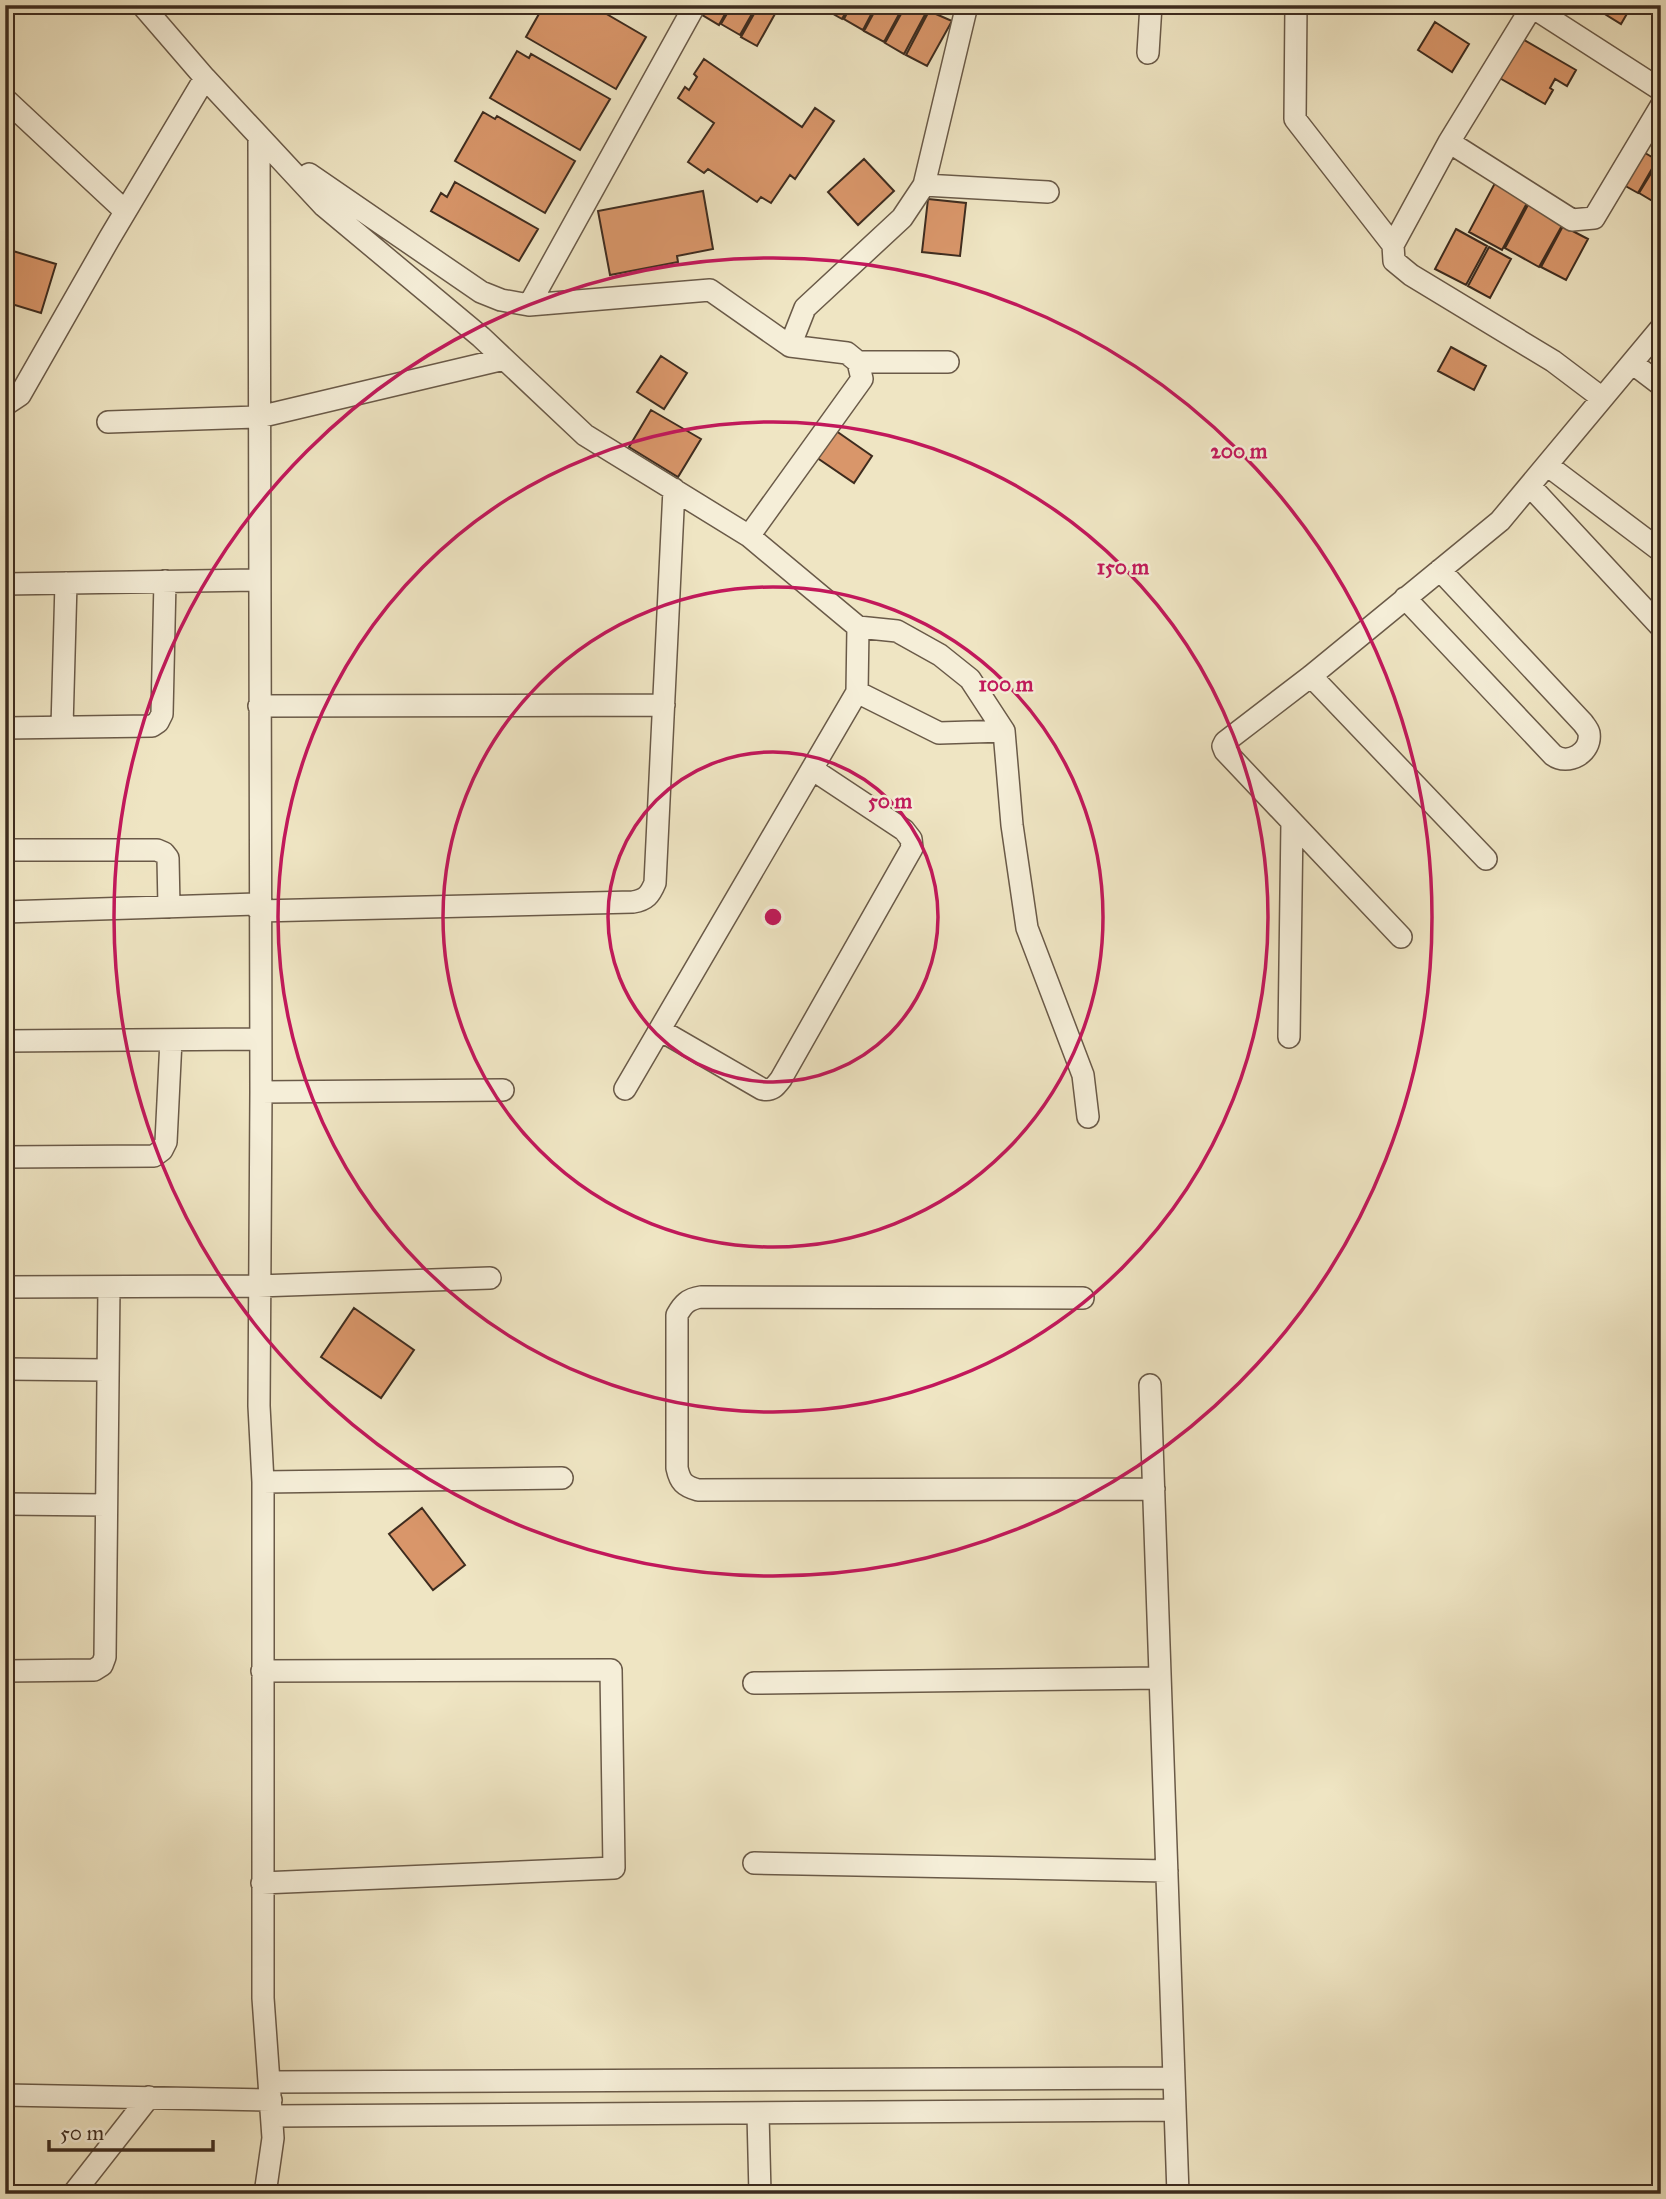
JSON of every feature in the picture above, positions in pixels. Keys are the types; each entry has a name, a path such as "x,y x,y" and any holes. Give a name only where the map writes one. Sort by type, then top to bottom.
{"street":[{"path":"142,5 205,78 324,206 504,359 585,435 749,536 858,627 897,631 940,655 970,679 1004,731 1012,825 1027,928 1083,1074 1088,1117"},
{"path":"529,305 695,5"},
{"path":"1149,52 1151,5"},
{"path":"1296,5 1295,119 1393,245"},
{"path":"1602,398 1553,361 1411,275 1394,261 1393,245 1449,142 1532,6 1661,90"},
{"path":"790,346 805,308 902,218 925,185 963,7"},
{"path":"5,405 20,395 205,78"},
{"path":"5,99 125,211"},
{"path":"1449,142 1572,220 1594,218 1661,106"},
{"path":"259,136 261,1092 258,1286 263,1482 263,1998 271,2099 272,2160 265,2194"},
{"path":"309,174 481,292 501,300 529,305 710,290 790,346 848,353 858,362 862,379 749,536"},
{"path":"925,185 1048,192"},
{"path":"1401,937 1225,751 1225,741 1311,676 1500,521 1661,328"},
{"path":"108,422 259,417 504,359"},
{"path":"858,362 948,362"},
{"path":"1632,363 1661,385"},
{"path":"1547,465 1661,551"},
{"path":"1530,486 1661,627"},
{"path":"5,912 169,907 643,901 651,894 655,883 674,489"},
{"path":"1405,598 1553,755 1567,760 1577,757 1587,746 1589,734 1583,723 1440,570"},
{"path":"5,584 259,580"},
{"path":"5,728 152,726 158,722 162,714 165,581"},
{"path":"62,727 66,583"},
{"path":"625,1090 857,692 858,627"},
{"path":"1311,676 1486,859"},
{"path":"857,692 939,733 1004,731"},
{"path":"259,706 664,705"},
{"path":"660,1030 769,1091 775,1087 794,1056 912,848 911,839 904,830 811,769"},
{"path":"1289,1037 1292,822"},
{"path":"5,850 157,850 167,858 169,907"},
{"path":"5,1041 259,1039"},
{"path":"5,1157 154,1156 162,1150 166,1142 171,1040"},
{"path":"261,1092 503,1090"},
{"path":"5,1287 258,1286 490,1278"},
{"path":"5,1671 94,1670 102,1665 105,1657 108,1287"},
{"path":"1083,1298 690,1299 677,1315 677,1468 680,1479 686,1487 698,1490 1154,1489"},
{"path":"5,1368 106,1370"},
{"path":"1150,1385 1178,2194"},
{"path":"263,1482 562,1478"},
{"path":"5,1504 106,1505"},
{"path":"262,1671 611,1670 614,1868 262,1883"},
{"path":"754,1683 1160,1678"},
{"path":"754,1863 1167,1871"},
{"path":"271,2099 1174,2078"},
{"path":"5,2095 271,2099 758,2114 1175,2110"},
{"path":"73,2194 149,2097"},
{"path":"758,2114 760,2194"}],"building":[{"path":"544,5 591,5 646,37 616,89 526,37"},
{"path":"703,5 730,5 719,25 699,13"},
{"path":"732,5 757,5 740,35 721,24"},
{"path":"759,5 780,5 757,46 741,37"},
{"path":"850,5 842,19 821,7"},
{"path":"851,5 876,5 863,30 844,19"},
{"path":"878,5 904,5 884,42 864,31"},
{"path":"906,5 929,7 904,54 885,43"},
{"path":"1597,5 1632,5 1621,24 1595,8"},
{"path":"929,11 952,21 927,66 906,55"},
{"path":"1435,22 1469,44 1452,72 1418,50"},
{"path":"1519,37 1576,70 1567,86 1555,79 1550,88 1553,90 1545,104 1496,76"},
{"path":"517,51 529,58 531,54 610,99 580,150 490,98"},
{"path":"704,59 802,127 815,108 834,121 795,179 790,175 771,203 761,197 757,202 708,169 704,173 688,162 714,123 678,98 685,87 689,90 697,77 694,74"},
{"path":"483,112 495,119 497,116 575,161 545,213 455,161"},
{"path":"1640,150 1657,160 1638,193 1620,183"},
{"path":"864,159 894,191 858,225 828,192"},
{"path":"1658,162 1661,163 1661,206 1639,193"},
{"path":"455,182 538,229 519,261 431,211 441,193 447,197"},
{"path":"1495,183 1528,201 1502,250 1469,232"},
{"path":"703,191 713,249 677,256 678,262 610,275 598,211"},
{"path":"928,199 966,203 960,256 922,252"},
{"path":"1529,203 1564,222 1539,267 1505,248"},
{"path":"1563,226 1588,239 1566,280 1541,267"},
{"path":"1456,229 1487,246 1466,285 1435,269"},
{"path":"1489,247 1511,259 1490,298 1468,286"},
{"path":"13,251 56,264 41,313 5,302 5,273"},
{"path":"1451,347 1486,366 1474,390 1438,371"},
{"path":"661,356 687,373 664,409 637,392"},
{"path":"651,410 701,439 678,477 629,447"},
{"path":"829,426 872,456 854,483 810,453"},
{"path":"1661,667 1661,683 1653,676"},
{"path":"354,1308 414,1350 381,1398 321,1357"},
{"path":"422,1508 465,1565 433,1590 389,1534"}]}
